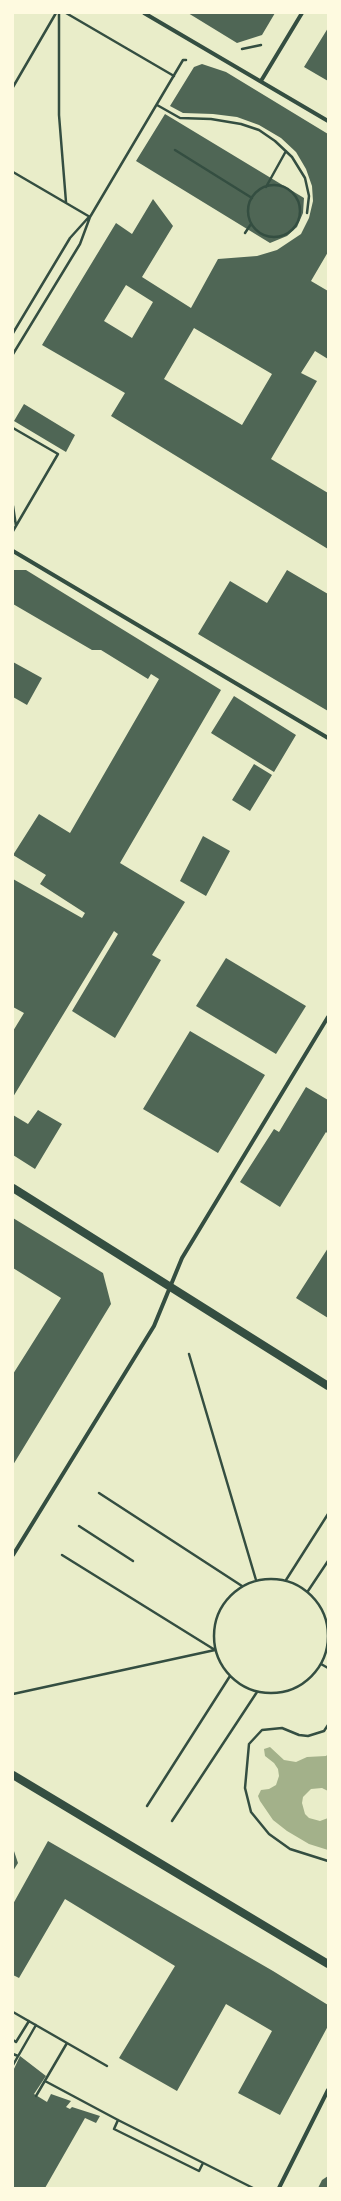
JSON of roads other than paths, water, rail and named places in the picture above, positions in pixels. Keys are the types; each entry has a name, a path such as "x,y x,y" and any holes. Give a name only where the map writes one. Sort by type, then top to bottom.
{"main road":[{"path":"13,1188 328,1386"},
{"path":"13,1775 328,1964"}],"street":[{"path":"144,13 328,121"},
{"path":"261,82 302,13"},
{"path":"13,551 328,738"},
{"path":"13,1555 154,1326 182,1258 328,1017"},
{"path":"279,2188 328,2090"}]}
